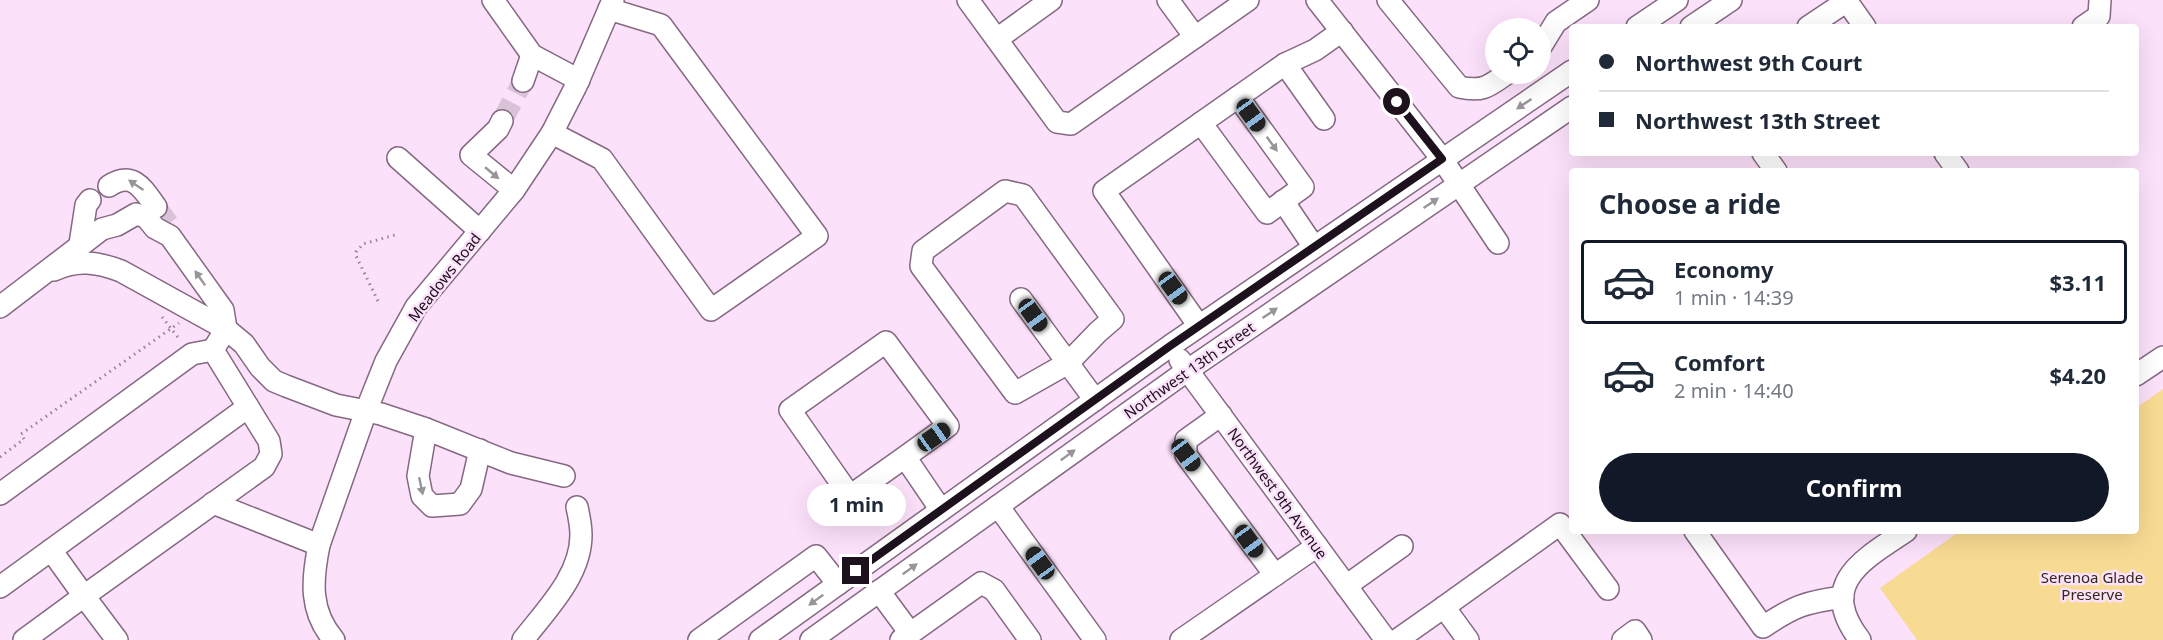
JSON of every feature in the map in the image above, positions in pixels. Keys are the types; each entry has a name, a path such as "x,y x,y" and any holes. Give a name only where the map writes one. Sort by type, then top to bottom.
{"street":[{"path":"968,0 1057,122 1071,124 1194,37 1236,3"},
{"path":"997,39 1052,0"},
{"path":"1167,0 1194,37"},
{"path":"1317,0 1442,159 1498,243"},
{"path":"1551,30 1556,22 1588,0"},
{"path":"1641,24 1677,0"},
{"path":"1695,24 1731,0"},
{"path":"2087,24 2099,16 2100,0"},
{"path":"496,1 532,55 579,80"},
{"path":"1390,1 1459,87 1476,90 1491,84"},
{"path":"1812,24 1846,1 1863,24"},
{"path":"552,133 602,159 711,310 817,236 661,25 611,4"},
{"name":"Meadows Road","path":"334,640 318,616 314,600 314,580 319,545 366,411 387,361 416,307 514,190 552,133 579,80 611,4"},
{"path":"1199,326 1104,191 1285,64 1315,51 1342,31"},
{"path":"523,81 532,55"},
{"path":"1285,64 1324,119"},
{"name":"Northwest 13th Street","path":"760,640 1170,346 1569,73"},
{"path":"1201,123 1267,213 1303,187 1238,97"},
{"name":"Northwest 13th Street","path":"812,640 1188,370 1569,109"},
{"path":"502,121 498,129 471,155 514,190"},
{"path":"398,159 480,231"},
{"path":"109,186 122,180 132,181 142,188 156,207"},
{"path":"1005,191 1023,195 1113,319 1068,363 1015,393 921,266 923,251 1005,191"},
{"path":"80,244 86,205 90,200"},
{"path":"1283,201 1314,247"},
{"path":"0,307 45,274 80,244 102,229 117,225 136,214 146,217 155,228 171,232 223,310 226,329 213,350 192,354 0,494"},
{"path":"104,264 106,242 117,225"},
{"path":"45,274 65,264 83,262 104,264 121,271 226,329 244,344 260,367 274,381 336,405 381,414 426,429 511,463 564,476"},
{"path":"1021,299 1095,400"},
{"path":"886,342 948,426 905,457 850,496 790,410 886,342"},
{"name":"Northwest 9th Avenue","path":"1170,346 1386,640"},
{"path":"24,640 264,466 272,454 268,441 213,350"},
{"path":"2139,373 2163,357"},
{"path":"0,587 248,407"},
{"path":"1221,415 1186,441 1186,455 1275,575"},
{"path":"426,429 418,477 422,496 432,506 460,504 471,489 480,450"},
{"path":"905,457 941,510"},
{"path":"213,503 319,545"},
{"path":"998,506 1095,640"},
{"path":"522,640 574,569 581,536 577,507"},
{"path":"1397,640 1566,520"},
{"path":"1574,534 1608,590"},
{"path":"1697,534 1765,633 1790,609 1843,594"},
{"path":"1860,640 1847,624 1843,606 1843,594 1849,575 1866,557 1900,534"},
{"path":"1181,640 1317,546"},
{"path":"1346,586 1402,546"},
{"path":"51,550 117,640"},
{"path":"699,640 816,556 838,584"},
{"path":"879,591 905,637 981,582 994,590 1030,640"},
{"path":"1444,607 1468,640"},
{"path":"1623,640 1635,631 1641,640"}],"path":[{"path":"378,301 356,252 363,244 395,234"},
{"path":"0,457 24,439 21,434 196,312"},
{"path":"161,315 192,354"}],"green space":[{"name":"Serenoa Glade Preserve","path":"2163,389 2163,640 1917,640 1880,588 1956,534 2139,534 2139,406"}],"tunnel":[{"path":"502,121 523,81"},
{"path":"156,207 171,227"}],"route":[{"path":"856,571 1170,346 1442,159 1397,102"}]}
